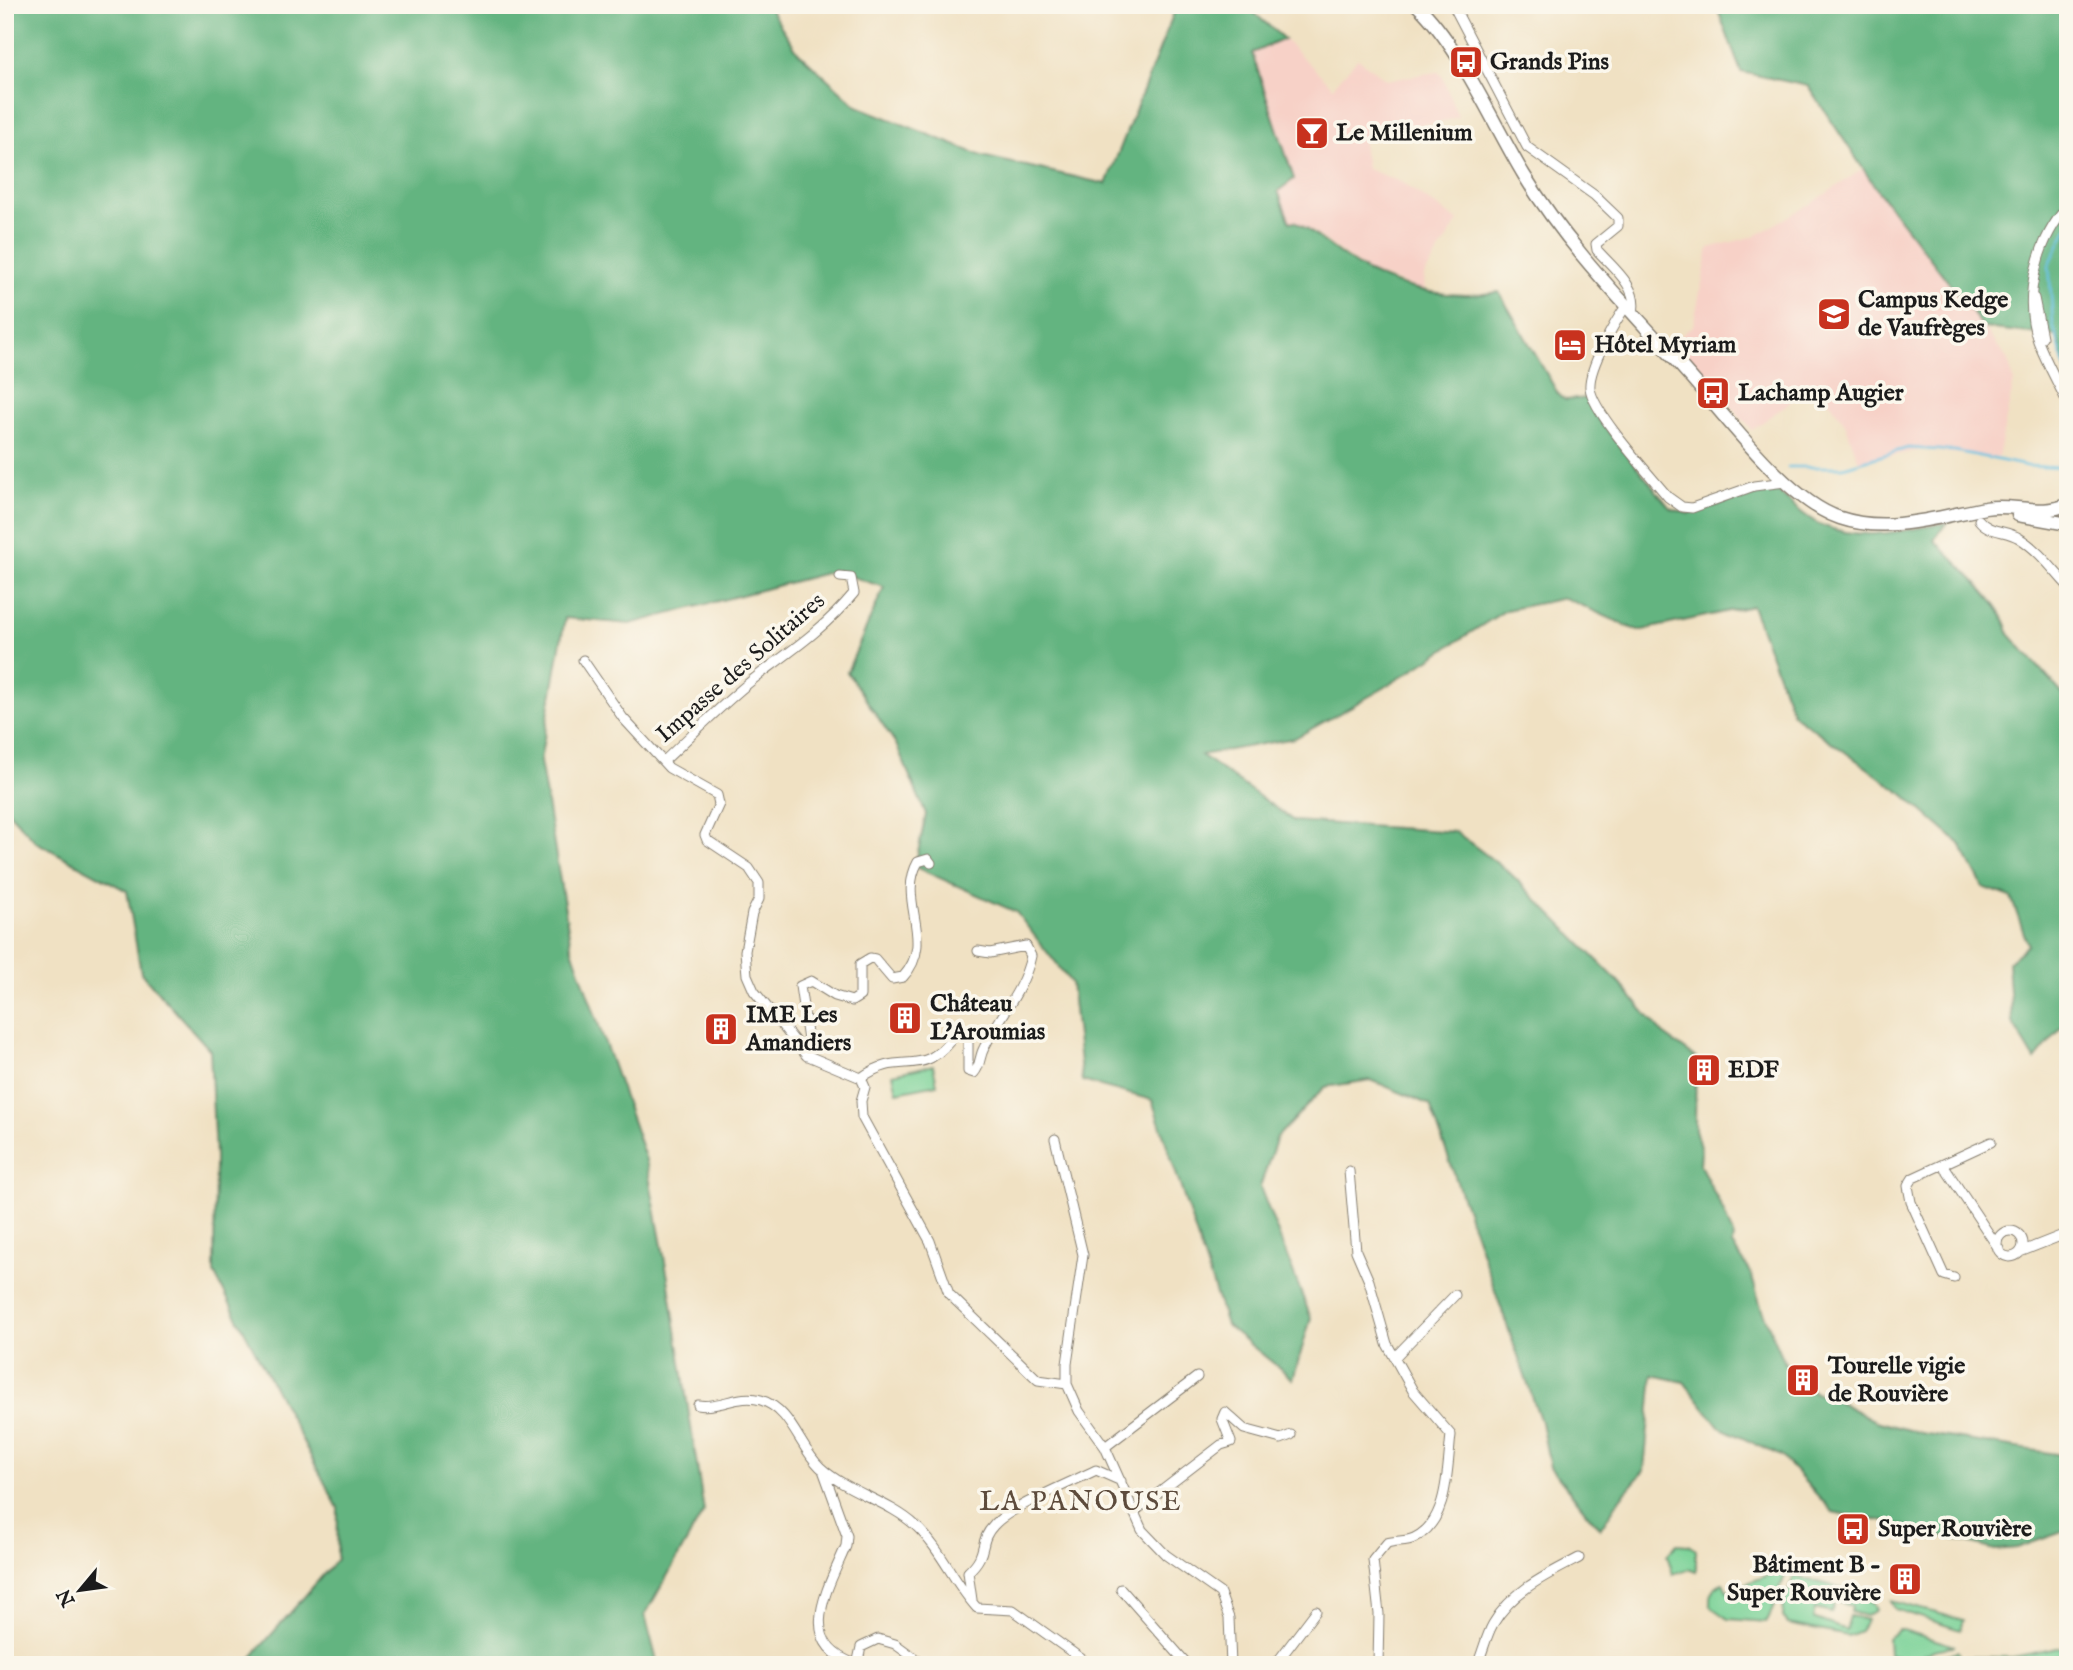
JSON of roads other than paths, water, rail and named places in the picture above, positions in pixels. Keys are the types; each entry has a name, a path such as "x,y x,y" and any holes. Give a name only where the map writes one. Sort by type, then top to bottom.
{"main road":[{"path":"1417,5 1465,72 1550,217 1785,482 1810,503 1836,517 1867,524 1900,524 1978,515 2013,506 2045,511 2068,503"},
{"path":"1978,515 2068,524"}],"street":[{"path":"1453,5 1527,147 1594,195 1618,218 1618,226 1596,244 1597,250 1630,288 1635,303 1595,367 1590,389 1600,412 1668,497 1682,507 1692,508 1754,486 1785,482"},
{"path":"2068,206 2046,238 2036,271 2034,298 2034,327 2068,404"},
{"path":"1978,515 1986,528 2017,537 2037,551 2068,586"},
{"name":"Impasse des Solitaires","path":"664,761 760,675 807,641 846,603 854,593 854,584 851,578 840,577"},
{"path":"583,660 623,718 664,761 682,776 717,795 719,800 705,835 707,840 749,868 759,883 759,899 752,913 745,951 749,983 782,1023 795,1046 807,1056 861,1078 865,1087 861,1101 862,1117 930,1241 949,1294 1038,1380 1067,1384"},
{"path":"807,1056 809,1048 800,986 811,981 835,996 852,1001 860,996 860,964 870,958 875,959 892,979 903,977 914,962 919,927 911,898 911,875 918,862 924,859 932,863"},
{"path":"861,1078 873,1069 893,1063 929,1062 946,1047 958,1030 968,1038 968,1071 974,1073 980,1066 982,1051 1019,988 1031,956 1026,946 990,953 978,951"},
{"path":"1055,1139 1083,1255 1067,1364 1067,1384 1080,1411 1105,1447 1142,1530 1154,1544 1220,1593 1229,1618 1231,1665"},
{"path":"1954,1278 1944,1275 1908,1192 1913,1178 1991,1142"},
{"path":"1943,1165 1999,1249 2009,1256 2068,1233"},
{"path":"1349,1171 1356,1251 1369,1281 1387,1344 1413,1391 1451,1435 1447,1476 1440,1507 1430,1527 1411,1540 1387,1543 1373,1560 1380,1614 1378,1665"},
{"path":"1999,1249 2000,1237 2010,1231 2018,1233 2022,1240 2021,1252"},
{"path":"1395,1357 1455,1294"},
{"path":"1105,1447 1197,1377"},
{"path":"698,1405 709,1407 744,1398 769,1403 780,1412 823,1470 847,1536 846,1546 823,1604 821,1633 827,1649 840,1659 856,1664 861,1647 878,1639 895,1644 924,1665"},
{"path":"1134,1512 1221,1445 1231,1442 1222,1419 1225,1412 1244,1429 1281,1439 1291,1434"},
{"path":"823,1470 915,1525 977,1608 1013,1611 1090,1665"},
{"path":"972,1603 968,1572 981,1560 985,1539 1000,1519 1096,1470 1121,1481"},
{"path":"1477,1665 1492,1625 1509,1602 1540,1578 1579,1558"},
{"path":"1121,1589 1188,1665"},
{"path":"1275,1665 1316,1611"}],"waterway":[{"path":"2068,227 2049,265 2053,324 2068,379"},
{"path":"1788,467 1843,467 1908,448 1955,451 2027,466 2063,468"}],"place":[{"name":"Grands Pins","path":"1466,62"},
{"name":"Le Millenium","path":"1312,133"},
{"name":"Campus Kedge de Vaufrèges","path":"1834,314"},
{"name":"Hôtel Myriam","path":"1570,345"},
{"name":"Lachamp Augier","path":"1713,393"},
{"name":"Château L'Aroumias","path":"905,1018"},
{"name":"IME Les Amandiers","path":"721,1029"},
{"name":"EDF","path":"1704,1070"},
{"name":"Tourelle vigie de Rouvière","path":"1803,1380"},
{"name":"Super Rouvière","path":"1853,1529"},
{"name":"Bâtiment B - Super Rouvière","path":"1905,1579"}],"district":[{"name":"LA PANOUSE","path":"1081,1502"}]}
